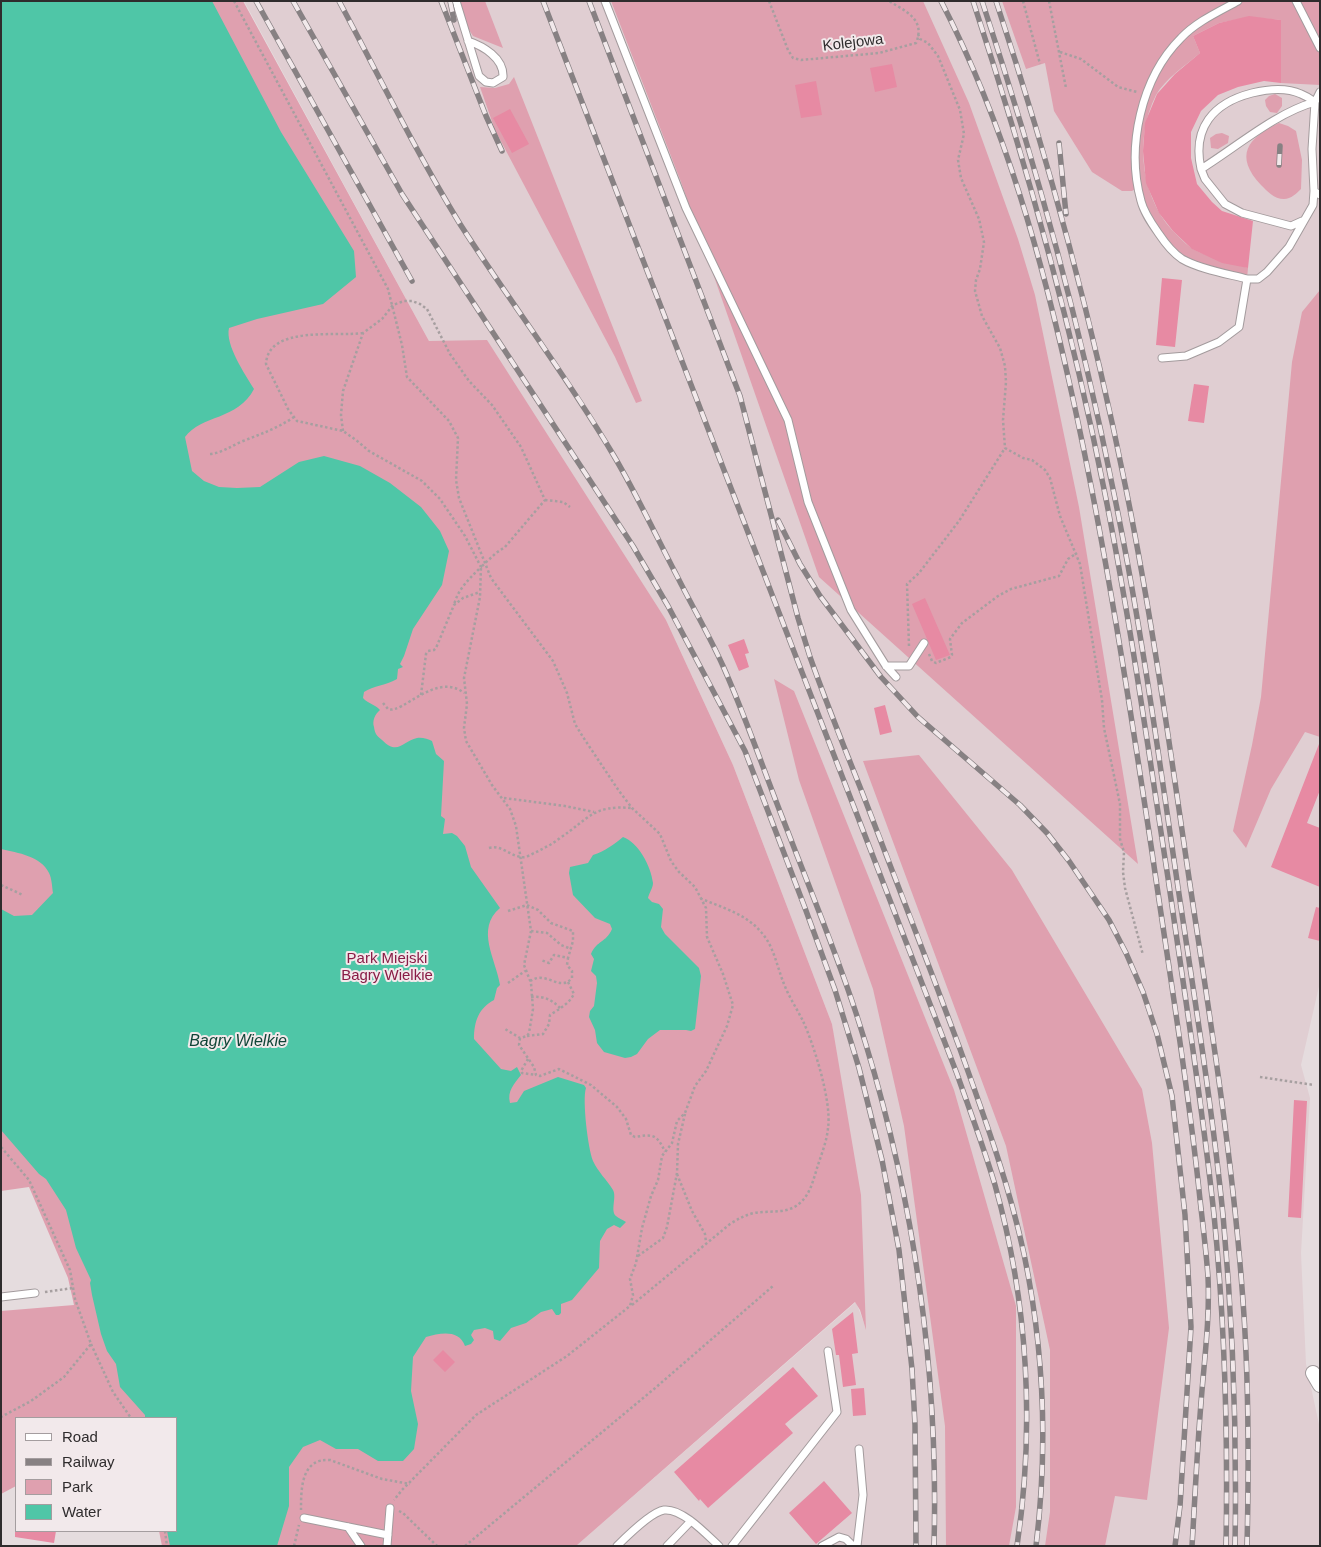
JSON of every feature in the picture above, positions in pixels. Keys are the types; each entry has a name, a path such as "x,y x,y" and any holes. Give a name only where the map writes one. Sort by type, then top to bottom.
{"lane":[{"path":"456,1 468,41 479,76 486,82 493,83 503,77 504,71 498,60 480,45 468,41"},
{"path":"605,1 686,208 788,420 808,502 850,610 886,666 896,677"},
{"path":"1238,1 1205,20 1180,38 1160,67 1148,93 1138,125 1136,166 1141,202 1152,224 1166,244 1182,259 1200,266 1258,279 1267,272 1289,247 1313,204 1317,193 1312,149 1315,102 1320,92"},
{"path":"1296,1 1320,48"},
{"path":"1302,221 1291,226 1242,212 1225,204 1205,179 1198,156 1201,134 1208,119 1224,103 1265,90 1282,89 1301,94 1315,102"},
{"path":"1201,169 1262,128 1302,105 1315,102"},
{"path":"1162,358 1186,356 1219,342 1238,327 1248,278"},
{"path":"886,666 909,666 924,643"},
{"path":"1,1297 35,1293"},
{"path":"732,1546 837,1412 828,1351"},
{"path":"857,1546 863,1495 858,1449"},
{"path":"387,1546 390,1508"},
{"path":"617,1546 652,1516 664,1510 684,1516 719,1546"},
{"path":"304,1518 388,1535"},
{"path":"667,1546 691,1521"},
{"path":"348,1527 360,1546"},
{"path":"822,1546 839,1537 846,1539 853,1546"}],"path":[{"path":"234,1 388,289 402,345 407,377 449,421 458,438 456,480 460,498 491,578 553,661 561,677 575,724 632,808 660,834 671,861 679,872 695,887 706,908 707,937 734,1005 727,1026 706,1071 695,1086 685,1113 678,1144 677,1173 667,1227 663,1238 637,1256"},
{"name":"Kolejowa","path":"769,1 782,37 793,58 801,60 879,53 916,43 918,34"},
{"path":"889,1 912,14 916,21 920,39 933,47 938,56 960,110 964,134 958,160 961,178 979,218 984,242 975,291 982,316 1000,348 1005,366 1006,382 1003,420 1005,448 959,521 919,574 907,584 909,666"},
{"path":"1023,1 1040,64"},
{"path":"1049,1 1066,88"},
{"path":"1060,52 1080,59 1118,87 1148,93"},
{"path":"527,1036 530,1021 533,1017 530,981 524,965 531,931 516,826 510,809 492,785 466,741 464,728 467,704 464,678 480,592 481,567 465,536 440,499 422,481 369,451 343,431 301,422 294,417 266,364 267,356 275,345 284,339 322,334 363,333 382,320 393,305 404,301 412,301 427,309 450,354 469,381 492,405 521,448 545,500"},
{"path":"343,431 341,415 343,391 363,333"},
{"path":"210,454 219,453 243,441 282,426 294,417"},
{"path":"1005,448 1014,454 1032,460 1045,470 1050,478 1060,516 1077,553 1102,700 1104,728 1115,779 1116,795 1120,804 1120,840 1124,852 1123,872 1125,888 1143,955"},
{"path":"545,500 563,502 570,507"},
{"path":"421,695 426,654 428,651 436,648 457,596 466,582 481,567 496,553 506,547 545,500"},
{"path":"924,643 932,661 936,663 951,657 950,639 967,619 1010,589 1059,576 1068,559 1077,553"},
{"path":"454,605 463,598 480,592"},
{"path":"383,703 391,711 396,710 421,695 445,686 458,688 465,694"},
{"path":"503,798 565,806 594,812"},
{"path":"489,848 495,846 521,858 526,857 559,840 594,812 613,807 632,808"},
{"path":"1,885 23,895"},
{"path":"437,1546 403,1513 390,1508 393,1501 476,1415 568,1356 730,1224 741,1217 754,1213 784,1212 794,1208 802,1202 810,1190 829,1126 826,1102 812,1042 784,984 775,956 763,933 750,920 701,898"},
{"path":"508,911 527,905 538,910 551,923 573,931 574,941 567,965 573,975 570,980 568,982 556,983 541,978 530,981"},
{"path":"531,931 546,933 561,945 571,949"},
{"path":"541,960 549,963 554,955 568,958"},
{"path":"508,983 526,971"},
{"path":"505,1029 520,1038 542,1034 549,1024 550,1015 572,998 574,994 568,982"},
{"path":"531,997 543,996 560,1008"},
{"path":"520,1038 519,1045 534,1067 536,1075"},
{"path":"528,1059 521,1071 522,1073 540,1076 559,1068 591,1085 602,1092 621,1111 631,1135 635,1137 647,1134 654,1136 662,1144 665,1152"},
{"path":"1260,1077 1314,1085"},
{"path":"630,1306 633,1295 630,1279 651,1196 658,1180 661,1160 672,1143 677,1122 685,1113"},
{"path":"1,1148 29,1180 70,1270 73,1288 91,1344 113,1392 130,1417"},
{"path":"677,1173 692,1211 705,1234 705,1243"},
{"path":"465,1546 654,1390 773,1286"},
{"path":"35,1293 73,1288"},
{"path":"1,1417 31,1401 64,1377 91,1344"},
{"path":"294,1546 300,1517 303,1480 313,1463 322,1459 330,1460 382,1479 410,1484"},
{"path":"164,1532 167,1546"}],"shaded area":[{"path":"244,1 1320,1 1320,982 1301,1065 1310,1098 1301,1253 1306,1364 1320,1429 1320,1546 576,1546 856,1302 865,1326 832,1024 733,765 666,620 429,341"}],"green space":[{"name":"Park Miejski Bagry Wielkie","path":"1,1 243,1 429,341 487,340 666,620 733,765 832,1024 861,1195 866,1330 860,1310 855,1302 576,1546 162,1546 159,1532 178,1532 178,1417 15,1417 15,1487 1,1494 1,1311 74,1305 68,1278 29,1187 1,1191"},
{"path":"459,1 485,1 503,48 473,36 466,25"},
{"path":"611,1 923,1 969,103 1018,239 1035,295 1079,507 1138,864 819,577 681,182"},
{"path":"1002,1 1320,1 1320,85 1281,83 1281,20 1249,17 1219,23 1193,36 1200,53 1165,83 1156,95 1149,113 1143,151 1149,189 1156,207 1166,223 1189,246 1206,255 1248,268 1247,279 1182,259 1152,224 1138,187 1132,191 1122,191 1092,172 1054,111 1045,63 1026,69"},
{"path":"514,77 642,401 636,403 615,357 495,130 480,87 495,88 509,84"},
{"path":"1275,94 1282,98 1282,106 1277,113 1270,112 1265,100"},
{"path":"1279,123 1296,131 1302,160 1301,189 1287,199 1280,199 1274,196 1261,185 1253,175 1246,157 1252,142 1259,135"},
{"path":"1222,133 1229,136 1228,143 1218,149 1211,148 1210,138"},
{"path":"1320,290 1320,737 1305,732 1271,789 1246,848 1233,831 1261,697 1292,362 1302,312"},
{"path":"774,679 794,691 954,1090 1016,1306 1016,1507 1009,1546 946,1546 945,1426 904,1126 873,989 799,780"},
{"path":"919,755 1012,870 1142,1089 1152,1143 1169,1328 1147,1500 1115,1496 1105,1546 1045,1546 1050,1512 1050,1350 1006,1146 863,761"}],"water":[{"name":"Bagry Wielkie","path":"1,1 212,1 281,132 354,251 356,277 323,304 257,319 229,328 230,343 233,351 254,389 239,406 200,425 185,437 192,471 204,481 219,487 260,487 299,462 324,456 360,466 390,483 421,507 440,531 449,551 442,585 413,629 400,664 403,667 398,669 397,679 364,692 363,698 380,710 375,716 373,725 378,736 388,745 396,747 419,738 432,741 436,754 444,761 441,816 445,819 443,834 452,833 465,846 471,867 500,908 493,916 489,925 488,935 500,985 497,988 494,1000 478,1016 474,1039 501,1069 511,1071 517,1067 521,1075 510,1091 510,1103 517,1102 524,1091 558,1077 584,1085 586,1088 586,1124 591,1155 597,1169 613,1190 614,1214 626,1222 620,1228 614,1225 607,1229 600,1241 599,1268 572,1300 561,1304 561,1313 559,1315 556,1315 552,1309 541,1312 526,1323 511,1328 500,1341 494,1339 493,1331 485,1328 474,1330 471,1335 474,1340 471,1344 465,1346 454,1335 437,1334 426,1337 413,1357 411,1391 418,1424 414,1449 403,1461 378,1461 358,1449 336,1449 320,1440 303,1447 289,1467 289,1506 277,1546 170,1546 167,1532 178,1532 178,1417 145,1417 120,1387 116,1364 107,1351 101,1334 92,1295 91,1280 76,1248 66,1210 46,1179 39,1174 1,1130 1,909 14,916 32,915 53,893 50,875 41,863 28,856 1,849"},
{"path":"623,837 639,849 650,869 653,883 648,898 652,902 659,904 663,909 661,927 665,934 699,968 701,976 695,1029 691,1031 660,1030 648,1039 637,1054 625,1058 604,1052 597,1043 595,1030 589,1017 590,1011 594,1006 597,983 596,976 591,971 594,959 591,954 593,949 610,934 612,929 610,924 595,918 573,895 569,873 570,867 588,863 593,855 609,848"}],"building":[{"path":"1249,16 1281,20 1281,83 1264,81 1238,87 1218,95 1201,111 1191,132 1191,158 1197,184 1222,211 1253,221 1248,268 1222,263 1192,249 1173,231 1159,213 1146,183 1143,151 1145,123 1157,94 1175,74 1200,53 1193,36 1219,23"},
{"path":"892,64 897,87 875,92 870,68"},
{"path":"816,81 822,115 801,118 795,85"},
{"path":"510,109 529,144 512,153 493,118"},
{"path":"1162,278 1182,280 1175,347 1156,345"},
{"path":"1194,384 1209,386 1204,423 1188,421"},
{"path":"925,598 950,655 936,660 912,604"},
{"path":"744,639 749,653 745,654 749,667 739,671 728,645"},
{"path":"885,705 892,732 880,735 874,708"},
{"path":"1319,744 1320,790 1307,823 1320,828 1320,887 1271,867"},
{"path":"1316,907 1320,908 1320,941 1308,938"},
{"path":"1294,1100 1307,1101 1301,1218 1288,1217"},
{"path":"853,1312 858,1353 852,1354 856,1385 843,1387 839,1355 836,1355 832,1329"},
{"path":"443,1350 455,1362 445,1372 433,1360"},
{"path":"793,1367 818,1396 785,1424 793,1433 708,1508 700,1499 699,1501 674,1472"},
{"path":"864,1388 866,1415 853,1416 851,1389"},
{"path":"824,1481 852,1513 816,1544 789,1513"},
{"path":"15,1532 56,1532 54,1543 15,1537"}],"railway":[{"path":"256,1 412,281"},
{"path":"293,1 402,194 633,546 668,606 745,751 835,990 859,1068 882,1160 899,1250 912,1369 915,1425 916,1546"},
{"path":"339,1 413,142 460,224 596,426 639,501 718,654 732,686 832,945 876,1078 893,1143 907,1210 918,1276 932,1411 934,1546"},
{"path":"441,1 486,116 502,151"},
{"path":"450,1 454,20"},
{"path":"543,1 957,1074 995,1185 1015,1274 1025,1364 1026,1455 1023,1501 1017,1546"},
{"path":"589,1 740,396 810,657 960,1049 1011,1202 1031,1290 1040,1363 1043,1436 1040,1509 1036,1546"},
{"path":"941,1 985,97 1003,146 1020,196 1049,297 1085,455 1126,681 1183,1063 1208,1277 1207,1325 1192,1546"},
{"path":"973,1 1029,182 1062,304 1104,489 1130,634 1193,1046 1214,1215 1225,1380 1226,1546"},
{"path":"982,1 1038,182 1071,304 1113,489 1141,640 1203,1054 1223,1215 1234,1380 1235,1546"},
{"path":"996,1 1052,182 1099,366 1126,489 1168,732 1213,1036 1239,1248 1247,1393 1247,1546"},
{"path":"1059,143 1066,214"},
{"path":"1279,165 1280,146"},
{"path":"778,520 800,564 820,596 881,677 918,717 1020,805 1047,833 1069,861 1109,920 1143,992 1157,1034 1172,1096 1185,1215 1191,1327 1180,1506 1175,1546"}]}
